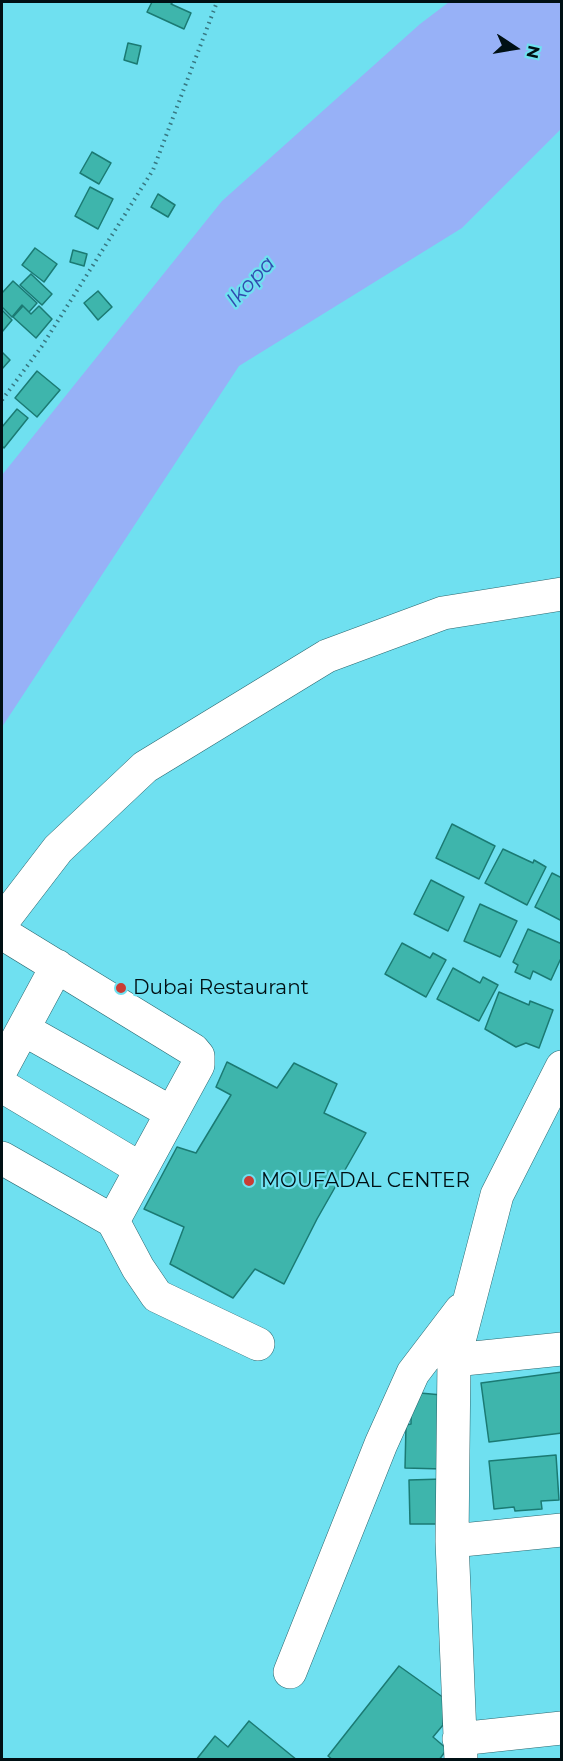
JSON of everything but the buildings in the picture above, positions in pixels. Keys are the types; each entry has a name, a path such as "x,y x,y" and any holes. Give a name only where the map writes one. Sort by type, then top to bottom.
{"main road":[{"path":"2,922 58,849 145,767 327,656 443,613 561,594"},
{"path":"2,933 193,1050 198,1056 198,1065 113,1221"},
{"path":"2,1068 57,966"},
{"path":"23,1029 172,1113"},
{"path":"561,1067 496,1195 454,1360 453,1541 460,1749 561,1728"},
{"path":"2,1086 141,1169"},
{"path":"2,1158 113,1221 138,1268 157,1296 258,1344"},
{"path":"290,1672 381,1444 413,1373 471,1297"},
{"path":"454,1360 561,1349"},
{"path":"453,1541 561,1530"}],"path":[{"path":"2,400 42,346 153,170 217,2"}],"water":[{"name":"Ikopa","path":"449,2 561,2 561,129 462,228 239,366 2,727 2,475 222,201 420,24"}],"place":[{"name":"Dubai Restaurant","path":"121,988"},
{"name":"MOUFADAL CENTER","path":"249,1181"}]}
